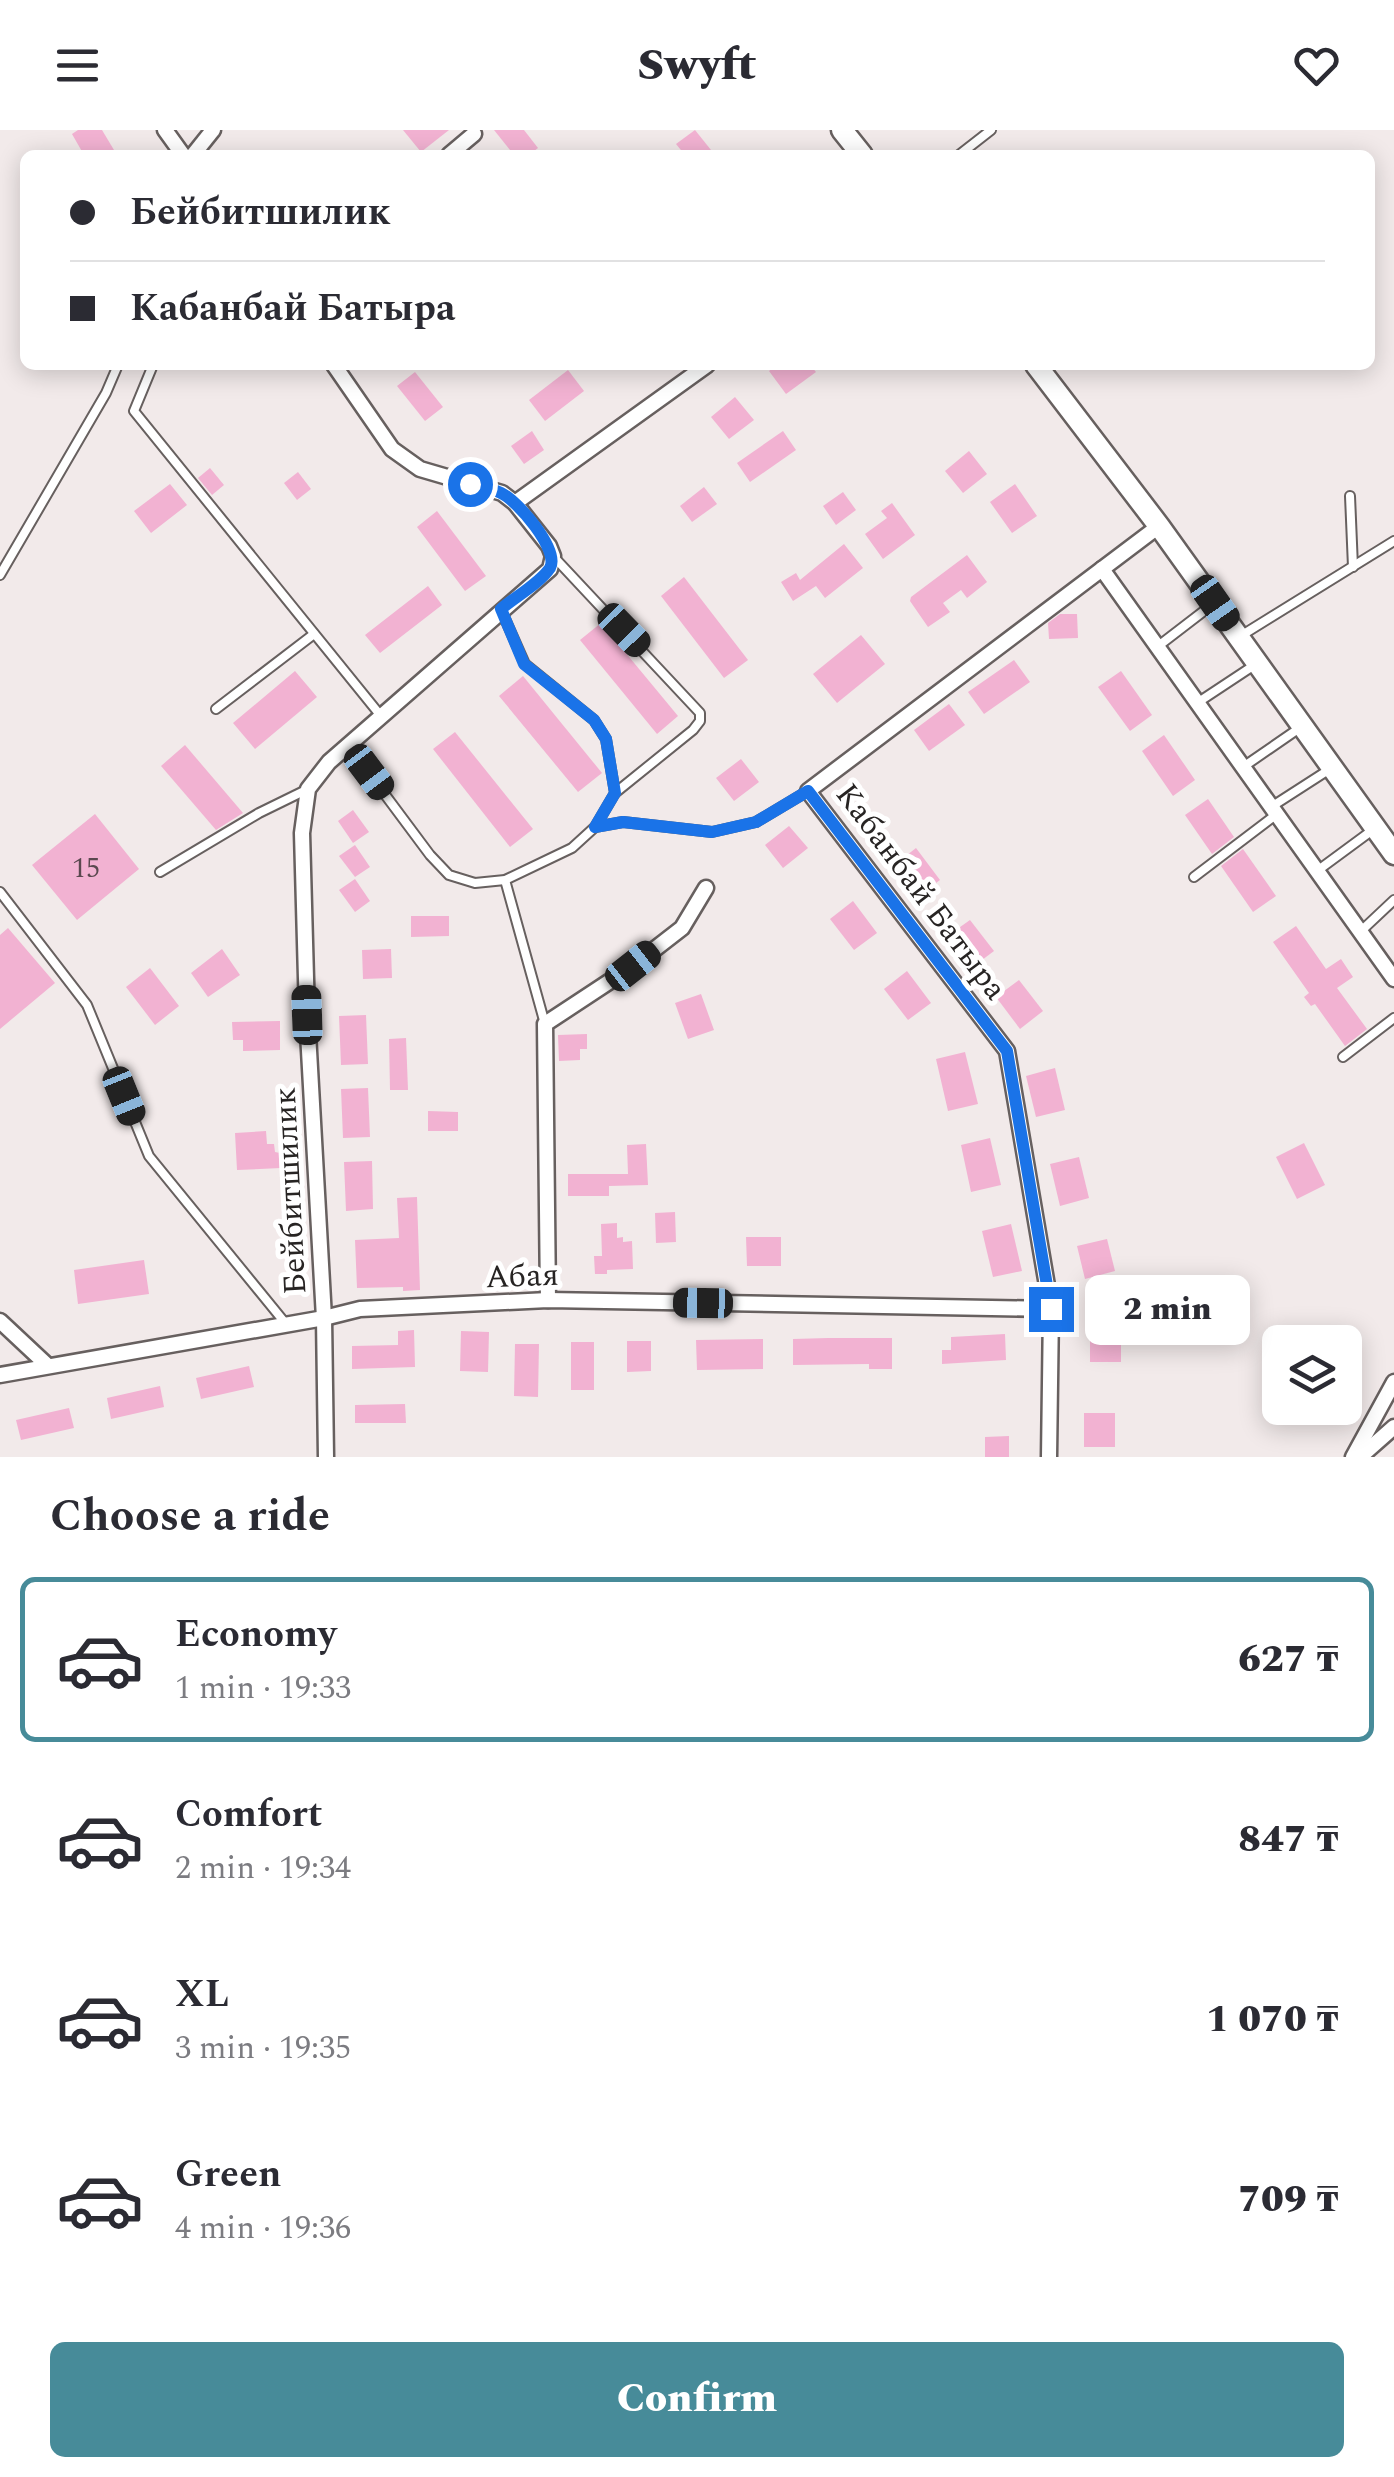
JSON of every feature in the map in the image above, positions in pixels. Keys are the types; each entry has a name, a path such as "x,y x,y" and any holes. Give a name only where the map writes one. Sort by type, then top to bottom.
{"main road":[{"path":"842,130 858,150"},
{"path":"1040,370 1159,526 1394,854"}],"street":[{"path":"196,150 213,130"},
{"path":"455,150 474,134"},
{"path":"308,789 329,762 550,568 553,556 515,503 502,493 420,469 392,449 337,370"},
{"path":"515,503 700,370"},
{"name":"Кабанбай Батыра","path":"1048,1457 1051,1309 1007,1051 808,791 1159,526"},
{"path":"1102,569 1394,979"},
{"name":"Бейбитшилик","path":"308,789 302,833 305,960 324,1318 326,1457"},
{"path":"548,1300 545,1024 633,966 682,928 706,888"},
{"name":"Абая","path":"0,1374 324,1318 360,1308 548,1300 1051,1309"},
{"path":"0,1321 47,1365"},
{"path":"1357,1457 1394,1382"},
{"path":"1357,1457 1394,1428"}],"lane":[{"path":"965,150 991,130"},
{"path":"0,575 116,370"},
{"path":"151,370 134,411 381,716"},
{"path":"1350,496 1353,567"},
{"path":"1239,638 1394,542"},
{"path":"348,745 430,855 450,875 474,884 504,880 572,848 595,827 615,793 693,730 700,721 700,713 553,556"},
{"path":"1157,646 1215,603"},
{"path":"501,609 524,664 594,720 606,739 615,793"},
{"path":"216,709 314,634"},
{"path":"1197,703 1258,663"},
{"path":"1243,767 1303,726"},
{"path":"1194,878 1332,767"},
{"path":"160,872 259,813 308,789"},
{"path":"595,827 623,822 712,832 756,822 808,791"},
{"path":"1317,871 1376,828"},
{"path":"504,880 545,1024"},
{"path":"0,892 86,1006 149,1156 286,1324"},
{"path":"1360,932 1394,900"},
{"path":"1343,1057 1394,1018"}],"building":[{"path":"78,130 102,130 114,150 81,150 72,134"},
{"path":"403,130 449,130 424,150"},
{"path":"494,130 524,130 538,148 535,150 510,150"},
{"path":"695,130 711,150 681,150 676,144"},
{"path":"568,370 584,391 545,421 529,400"},
{"path":"814,370 816,372 786,394 769,371"},
{"path":"415,372 443,407 425,421 397,386"},
{"path":"735,397 754,420 729,439 711,417"},
{"path":"532,431 544,450 524,464 511,446"},
{"path":"783,431 796,450 750,482 737,463"},
{"path":"969,451 987,474 963,493 945,471"},
{"path":"210,468 224,485 212,495 198,478"},
{"path":"298,472 311,489 297,500 284,483"},
{"path":"170,484 187,505 151,533 134,511"},
{"path":"1015,484 1037,516 1012,533 990,502"},
{"path":"704,487 717,504 692,522 680,506"},
{"path":"843,492 856,510 836,525 823,506"},
{"path":"892,503 915,535 883,559 865,534 887,518 881,511"},
{"path":"437,511 486,576 465,591 417,527"},
{"path":"844,544 863,568 825,598 816,586 793,601 781,582 796,573 800,580"},
{"path":"967,555 987,582 967,598 961,590 943,603 950,612 928,627 911,597"},
{"path":"684,577 748,660 724,678 661,596"},
{"path":"428,586 442,605 380,653 365,635"},
{"path":"1060,614 1077,614 1078,638 1049,639 1048,623"},
{"path":"601,623 678,716 657,734 580,640"},
{"path":"861,635 885,664 837,703 813,674"},
{"path":"1014,660 1030,682 984,714 968,692"},
{"path":"295,671 317,697 255,749 233,723"},
{"path":"1121,671 1152,715 1130,731 1098,687"},
{"path":"523,676 602,773 578,792 499,696"},
{"path":"949,704 965,725 929,751 914,730"},
{"path":"455,732 533,829 510,847 433,749"},
{"path":"1164,735 1195,780 1173,796 1142,751"},
{"path":"185,745 243,813 216,830 161,766"},
{"path":"741,759 759,782 734,801 716,778"},
{"path":"1208,799 1234,837 1212,854 1185,815"},
{"path":"353,810 369,832 353,843 338,821"},
{"path":"95,814 139,869 77,920 32,865"},
{"path":"789,826 808,848 783,868 765,845"},
{"path":"355,845 370,867 355,877 339,856"},
{"path":"916,848 940,880 917,897 893,866"},
{"path":"1243,849 1276,896 1253,912 1221,866"},
{"path":"355,879 370,901 355,912 339,890"},
{"path":"853,901 877,933 854,950 830,919"},
{"path":"411,916 449,916 449,936 411,937"},
{"path":"970,920 994,951 970,969 946,937"},
{"path":"1296,926 1326,969 1341,959 1353,977 1337,988 1367,1029 1345,1046 1315,1004 1311,1006 1304,997 1309,993 1273,942"},
{"path":"8,928 55,983 0,1029 0,935"},
{"path":"222,949 240,975 208,997 191,973"},
{"path":"391,949 392,978 363,979 362,950"},
{"path":"150,968 179,1006 155,1025 126,987"},
{"path":"907,971 931,1003 908,1020 884,989"},
{"path":"1019,980 1043,1011 1020,1029 996,997"},
{"path":"701,994 714,1030 688,1039 675,1003"},
{"path":"366,1015 368,1064 341,1065 339,1016"},
{"path":"280,1021 280,1050 243,1051 243,1040 233,1040 232,1022"},
{"path":"587,1034 587,1049 580,1049 580,1060 559,1061 558,1035"},
{"path":"406,1038 408,1090 390,1090 389,1039"},
{"path":"965,1052 978,1104 948,1111 936,1059"},
{"path":"1055,1068 1065,1110 1036,1117 1026,1076"},
{"path":"368,1088 370,1137 343,1138 341,1089"},
{"path":"428,1111 458,1112 458,1131 428,1131"},
{"path":"266,1131 267,1144 274,1144 275,1152 280,1153 281,1168 237,1170 235,1133"},
{"path":"990,1138 1001,1185 971,1192 961,1145"},
{"path":"1304,1143 1325,1185 1297,1199 1276,1157"},
{"path":"646,1144 648,1185 609,1186 609,1196 568,1196 568,1174 628,1174 627,1145"},
{"path":"1079,1157 1089,1198 1060,1206 1050,1164"},
{"path":"372,1161 373,1209 346,1211 344,1162"},
{"path":"417,1197 420,1290 357,1288 355,1240 399,1238 397,1198"},
{"path":"675,1212 676,1242 656,1243 655,1213"},
{"path":"617,1223 617,1238 632,1241 633,1269 595,1274 594,1256 602,1256 601,1224"},
{"path":"1011,1224 1022,1271 993,1277 982,1231"},
{"path":"746,1237 781,1237 781,1266 747,1266"},
{"path":"1107,1239 1115,1271 1085,1279 1077,1246"},
{"path":"144,1260 149,1294 78,1304 74,1270"},
{"path":"1090,1328 1121,1329 1121,1362 1090,1362"},
{"path":"414,1330 415,1367 352,1369 352,1346 398,1345 398,1331"},
{"path":"461,1331 489,1332 488,1372 460,1371"},
{"path":"1005,1334 1006,1360 942,1364 942,1350 951,1350 951,1337"},
{"path":"892,1338 892,1369 869,1369 869,1364 793,1365 793,1339"},
{"path":"763,1339 763,1369 697,1370 696,1340"},
{"path":"627,1341 651,1341 651,1371 627,1372"},
{"path":"571,1342 594,1342 594,1390 571,1390"},
{"path":"515,1344 539,1344 538,1397 514,1396"},
{"path":"249,1366 254,1387 201,1399 196,1378"},
{"path":"160,1386 164,1407 111,1419 107,1398"},
{"path":"405,1404 406,1423 355,1423 355,1405"},
{"path":"69,1408 74,1428 21,1440 16,1420"},
{"path":"1084,1413 1115,1413 1115,1447 1084,1447"},
{"path":"1009,1436 1009,1457 985,1457 985,1437"}],"route":[{"path":"470,484 502,493 515,503 553,556 550,568 501,609 524,664 594,720 606,739 615,793 595,827 623,822 712,832 756,822 808,791 1007,1051 1051,1309"}]}
